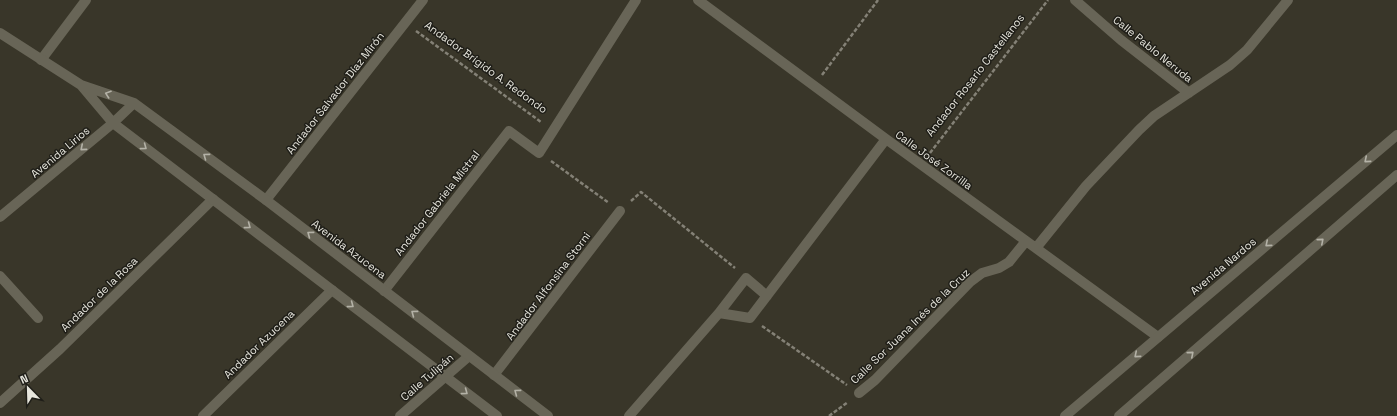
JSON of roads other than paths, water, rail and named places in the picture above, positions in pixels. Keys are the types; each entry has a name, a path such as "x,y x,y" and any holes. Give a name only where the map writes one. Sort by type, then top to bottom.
{"street":[{"path":"41,60 86,0"},
{"name":"Andador Salvador Díaz Mirón","path":"266,200 423,0"},
{"name":"Andador Gabriela Mistral","path":"384,291 509,130 540,153 636,0"},
{"name":"Calle José Zorrilla","path":"698,0 921,165 1158,337"},
{"name":"Calle Pablo Neruda","path":"1075,0 1121,40 1189,93"},
{"path":"1036,248 1086,186 1139,130 1154,116 1230,65 1248,50 1288,0"},
{"path":"0,33 81,85 113,123 497,416"},
{"name":"Avenida Azucena","path":"81,85 134,103 266,200 548,416"},
{"name":"Avenida Lirios","path":"0,217 113,123 134,103"},
{"name":"Avenida Nardos","path":"1065,416 1397,135"},
{"path":"719,313 750,318 886,139"},
{"path":"1119,416 1397,175"},
{"name":"Andador de la Rosa","path":"0,403 60,349 213,199"},
{"name":"Andador Alfonsina Storni","path":"494,375 620,211"},
{"name":"Calle Sor Juana Inés de la Cruz","path":"859,393 875,380 970,282 982,273 999,268 1009,262 1026,241"},
{"path":"0,276 38,318"},
{"path":"629,416 719,313 746,278 767,296"},
{"name":"Andador Azucena","path":"203,416 332,290"},
{"name":"Calle Tulipán","path":"400,416 469,356"}]}
